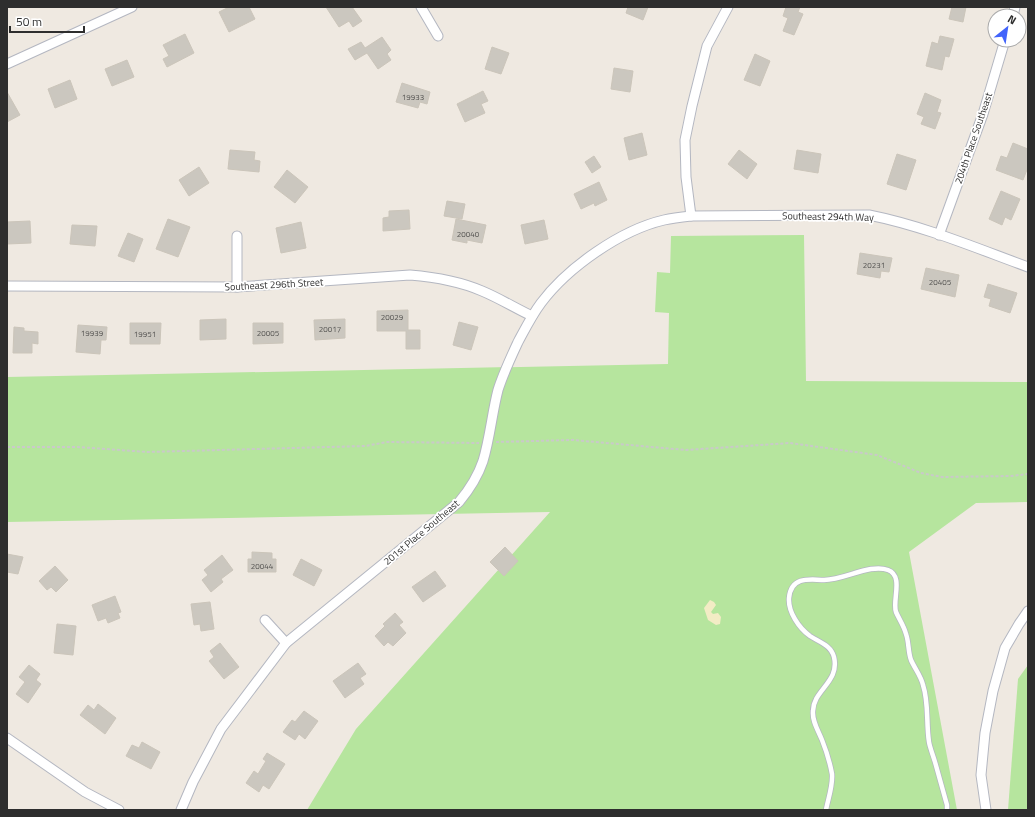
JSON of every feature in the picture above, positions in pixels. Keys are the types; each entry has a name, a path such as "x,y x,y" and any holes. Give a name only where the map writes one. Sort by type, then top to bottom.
{"street":[{"path":"7,64 132,7"},
{"path":"421,7 438,36"},
{"path":"691,216 686,177 685,140 707,46 728,7"},
{"name":"204th Place Southeast","path":"940,235 983,114 1003,48"},
{"name":"Southeast 294th Way","path":"691,216 869,215 893,220 940,235 1028,268"},
{"name":"201st Place Southeast","path":"181,810 193,782 221,729 286,643 459,502 467,491 483,460 499,389 513,353 532,316 551,291 575,269 607,245 642,227 664,220 691,216"},
{"path":"237,236 238,287"},
{"name":"Southeast 296th Street","path":"7,286 238,287 410,275 429,277 463,284 482,291 532,316"},
{"path":"986,810 981,775 985,733 993,692 1005,648 1028,611"},
{"path":"265,620 286,643"},
{"path":"7,738 85,792 119,810"}],"lane":[{"path":"826,810 832,783 832,775 813,717 813,710 814,703 833,677 835,669 834,658 826,645 806,632 795,619 789,604 791,589 800,580 828,580 864,570 882,569 889,570 896,578 896,610 907,636 910,659 924,686 929,742 947,805 947,810"}],"path":[{"path":"7,447 78,447 147,452 344,447 365,446 386,442 487,443 573,440 686,450 790,443 877,455 921,473 942,477 1012,476 1028,474"}],"green space":[{"path":"804,235 806,381 1028,382 1028,502 976,503 909,552 957,810 307,810 356,729 550,512 7,522 7,377 668,364 669,313 655,312 657,272 670,273 671,236"},
{"path":"1028,665 1028,810 1008,810 1018,679"}],"sand":[{"path":"710,600 716,605 711,612 713,614 718,613 721,617 720,624 716,625 708,620 704,608"}],"building":[{"path":"229,7 249,7 255,19 229,32 219,12"},
{"path":"326,7 352,7 362,21 353,27 349,21 339,27"},
{"path":"628,7 648,7 643,20 626,13"},
{"path":"786,7 800,7 798,12 803,14 794,35 783,31 788,18 783,16"},
{"path":"952,7 966,7 963,22 949,19"},
{"path":"185,34 194,53 167,67 163,59 169,56 163,45"},
{"path":"940,36 954,39 949,57 945,56 942,70 926,66 932,42 938,44"},
{"path":"382,37 391,50 387,54 391,60 378,69 367,53 355,60 348,49 361,42 365,48"},
{"path":"492,47 509,53 501,74 485,69"},
{"path":"755,54 770,61 760,86 744,80"},
{"path":"127,60 134,77 112,86 105,69"},
{"path":"614,68 633,71 630,92 611,89"},
{"path":"70,80 77,99 55,108 48,89"},
{"path":"402,83 430,92 427,104 420,102 418,108 396,102"},
{"path":"483,91 488,101 481,104 485,113 465,122 457,104"},
{"path":"7,92 20,115 7,122"},
{"path":"925,93 941,100 937,112 941,113 935,129 921,124 924,117 917,114"},
{"path":"642,133 647,155 629,160 624,138"},
{"path":"1013,143 1028,149 1028,167 1023,180 996,170 1001,156 1007,158"},
{"path":"230,150 255,152 254,160 260,161 259,172 228,169"},
{"path":"739,150 757,164 747,179 728,164"},
{"path":"797,150 821,154 818,173 794,169"},
{"path":"897,154 916,160 906,190 887,184"},
{"path":"594,156 601,167 592,173 585,162"},
{"path":"199,167 209,183 189,196 179,180"},
{"path":"287,170 308,187 295,203 274,187"},
{"path":"599,182 607,200 595,206 594,203 581,209 574,194"},
{"path":"1001,191 1020,199 1011,220 1005,217 1002,225 989,219"},
{"path":"447,201 465,204 462,219 444,216"},
{"path":"409,210 410,229 383,231 383,218 389,217 389,211"},
{"path":"168,219 190,227 178,257 156,249"},
{"path":"456,219 486,225 482,243 467,240 467,243 452,240"},
{"path":"544,220 548,239 525,244 521,225"},
{"path":"30,221 31,243 7,244 7,222"},
{"path":"301,222 306,248 281,253 276,228"},
{"path":"72,225 97,226 95,246 70,244"},
{"path":"128,233 143,239 134,262 118,256"},
{"path":"860,253 892,258 889,272 881,271 880,278 857,274"},
{"path":"926,268 959,275 955,297 921,289"},
{"path":"988,284 1017,293 1010,313 989,306 991,299 984,297"},
{"path":"408,310 408,330 420,330 420,349 406,349 406,331 377,331 377,311"},
{"path":"226,319 226,339 200,340 200,320"},
{"path":"345,319 345,338 315,340 314,320"},
{"path":"459,322 478,327 471,350 453,345"},
{"path":"130,323 161,323 160,344 130,344"},
{"path":"253,323 283,323 283,343 253,344"},
{"path":"78,325 107,327 106,340 101,340 100,354 76,352"},
{"path":"14,327 24,328 24,331 38,332 38,344 32,343 32,353 13,353"},
{"path":"505,547 518,561 504,576 490,562"},
{"path":"252,552 272,553 272,559 276,559 276,572 248,572 248,559 252,559"},
{"path":"7,554 23,557 18,574 7,572"},
{"path":"222,555 233,570 221,579 223,582 211,592 202,580 208,575 204,570"},
{"path":"301,559 322,570 314,586 293,575"},
{"path":"55,566 68,580 56,592 51,587 47,590 39,581"},
{"path":"435,571 446,586 423,602 412,587"},
{"path":"115,596 121,612 118,613 120,618 108,623 106,618 98,621 92,605"},
{"path":"210,602 214,629 201,631 200,624 194,625 191,604"},
{"path":"395,613 403,622 399,625 406,633 393,646 388,642 384,646 375,636 385,626 383,624"},
{"path":"57,624 76,626 73,655 54,653"},
{"path":"220,643 239,667 224,679 209,661 214,657 210,651"},
{"path":"358,663 366,674 360,678 364,684 345,698 333,681"},
{"path":"29,665 40,674 36,680 41,684 28,703 16,694 25,682 19,677"},
{"path":"98,704 116,718 105,734 80,715 88,705 94,710"},
{"path":"304,711 318,721 305,739 299,734 295,740 283,732 292,720 295,722"},
{"path":"142,742 160,752 151,769 126,756 132,745 139,748"},
{"path":"267,753 285,764 269,789 263,785 259,792 246,783 254,771 258,774 266,761 263,759"}]}
